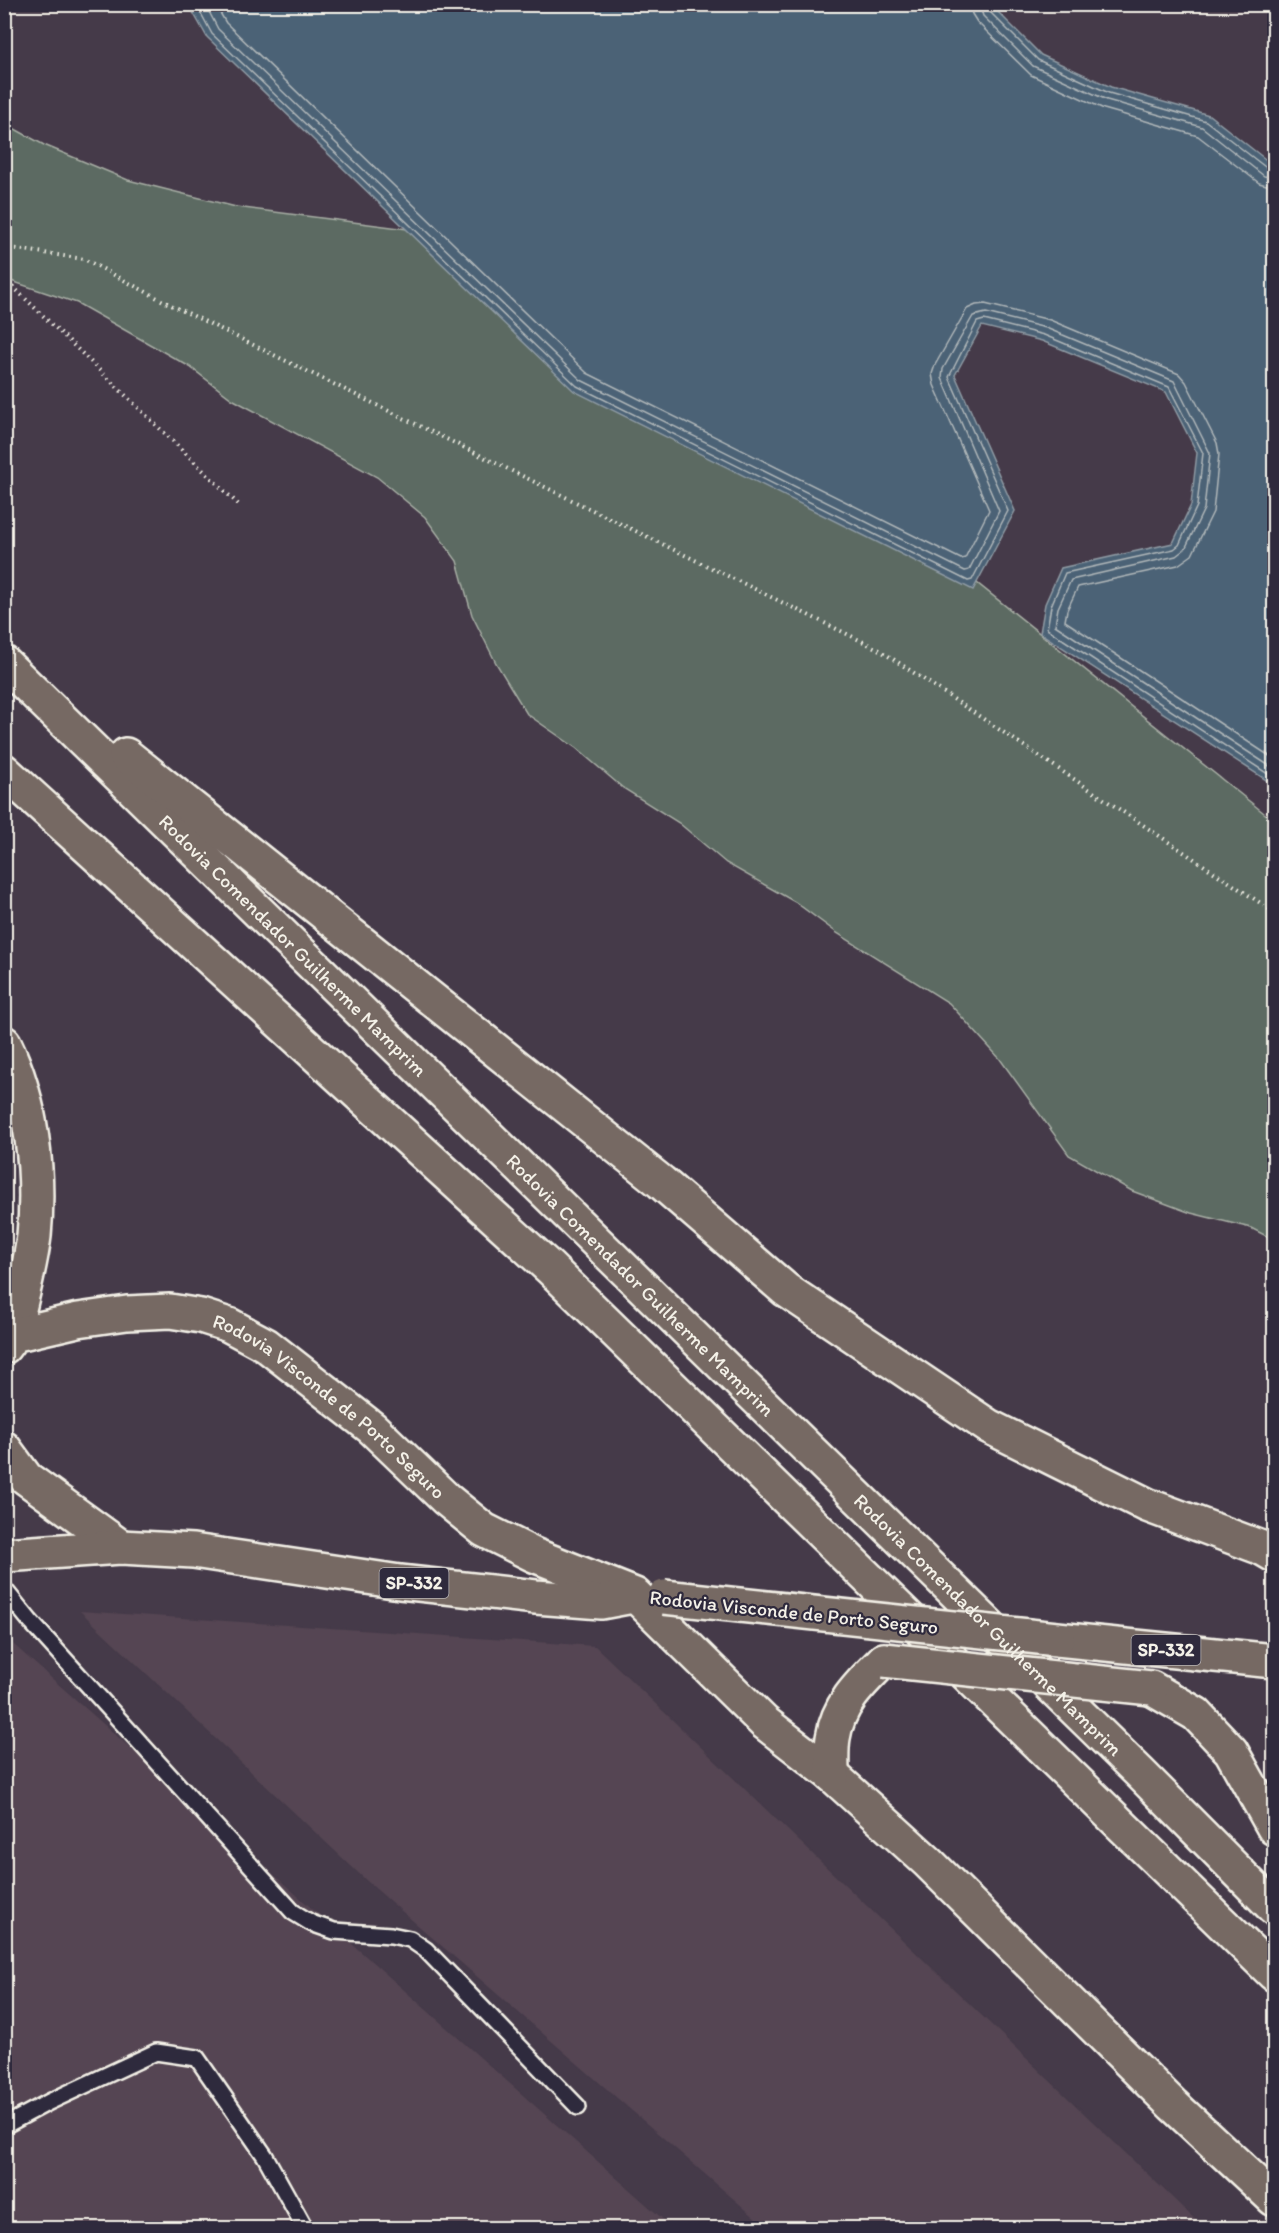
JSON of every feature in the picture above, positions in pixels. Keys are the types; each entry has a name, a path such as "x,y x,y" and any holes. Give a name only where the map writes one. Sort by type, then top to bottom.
{"main road":[{"path":"4,660 661,1182 786,1290 988,1426 1147,1504 1275,1555"},
{"name":"Rodovia Comendador Guilherme Mamprim","path":"4,660 1131,1764 1275,1908"},
{"path":"4,771 550,1268 1275,1974"},
{"path":"4,1043 21,1088 32,1139 35,1183 34,1236 9,1341"},
{"name":"Rodovia Visconde de Porto Seguro","path":"9,1341 78,1320 127,1313 170,1311 201,1316 229,1325 266,1345 302,1371 372,1428 446,1499 484,1530 534,1555 650,1596"},
{"path":"4,1448 26,1478 121,1547"},
{"name":"Rodovia Visconde de Porto Seguro","path":"4,1556 121,1547 193,1551 388,1580 536,1597 600,1602 650,1596 1275,1662"},
{"path":"650,1596 764,1722 832,1776 928,1862 1173,2105 1275,2199"},
{"path":"832,1776 833,1738 840,1715 852,1694 884,1660 1151,1688 1196,1714 1231,1751 1275,1828"}],"lane":[{"path":"4,1589 30,1621 293,1912 311,1923 334,1931 391,1935 410,1939 426,1950 578,2106"},
{"path":"4,2126 49,2102 156,2052 197,2058 265,2156 305,2229"}],"path":[{"path":"4,247 84,259 170,304 878,649 1275,912"},
{"path":"4,278 239,505"}],"shaded area":[{"path":"80,1611 595,1646 1204,2228 767,2228 368,1882"},
{"path":"5,1637 673,2228 5,2228"}],"green space":[{"path":"4,123 44,145 128,180 236,207 423,231 651,322 1274,821 1274,1240 1251,1228 1191,1213 1132,1191 1069,1155 1000,1059 949,1003 837,933 795,902 726,863 679,823 623,788 576,748 527,714 496,663 472,615 457,561 425,517 377,477 232,399 190,367 77,303 5,279"}],"water":[{"path":"189,5 991,5 1041,55 1111,87 1209,115 1274,166 1274,785 1040,633 1045,604 1061,568 1173,543 1191,505 1197,453 1166,392 1042,341 982,326 955,375 1015,511 973,590 574,391 207,37"}]}
